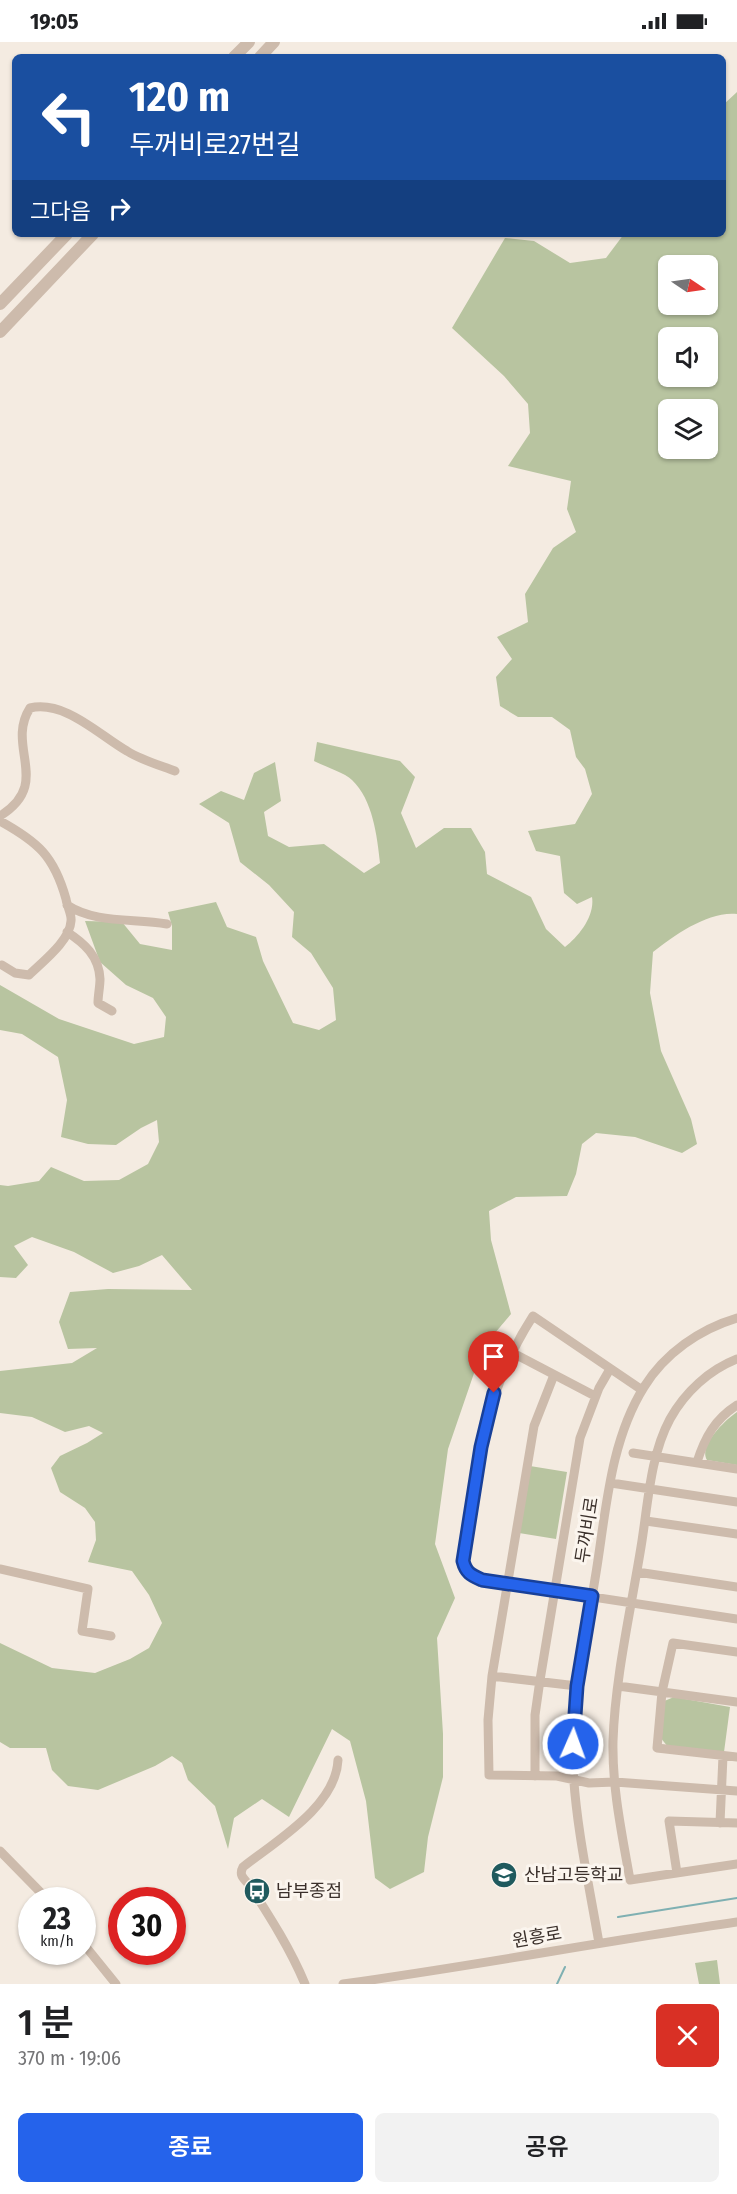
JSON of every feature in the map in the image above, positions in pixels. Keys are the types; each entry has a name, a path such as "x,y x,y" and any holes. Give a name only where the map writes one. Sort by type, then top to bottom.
{"street":[{"path":"237,54 249,42"},
{"path":"263,54 274,42"},
{"path":"0,304 64,237"},
{"path":"0,332 90,237"},
{"path":"0,816 20,799 27,786 23,731 26,714 30,708 62,712 79,718 128,752 175,771"},
{"path":"0,821 40,848 53,863 71,921 58,947 29,975 15,973 2,965"},
{"path":"67,904 79,912 93,916 167,924"},
{"path":"67,932 91,952 100,977 98,1004 112,1011"},
{"path":"642,1390 533,1317 512,1352 494,1393 485,1424 463,1561 465,1569 470,1575 482,1580 737,1618"},
{"name":"두꺼비로","path":"598,1943 574,1780 573,1744 577,1686 622,1432 642,1390 660,1366 691,1339 721,1323 737,1318"},
{"path":"512,1352 595,1396"},
{"path":"737,1359 703,1379 677,1407 663,1436 651,1489 618,1686 613,1741 615,1782 630,1880 737,1864"},
{"path":"535,1776 536,1715 540,1680 580,1438 595,1396 610,1369"},
{"path":"554,1374 534,1426 492,1676 488,1720 489,1775 557,1776 589,1783 615,1782 737,1791"},
{"path":"697,1462 707,1435 717,1420 737,1405"},
{"path":"633,1453 737,1468"},
{"path":"611,1484 737,1502"},
{"path":"646,1521 737,1534"},
{"path":"0,1569 88,1589 82,1631 111,1636"},
{"path":"637,1572 737,1587"},
{"path":"737,1652 673,1643 662,1692 657,1748 737,1757"},
{"path":"492,1676 577,1686"},
{"path":"618,1686 737,1702"},
{"path":"720,1823 723,1756"},
{"path":"305,1984 253,1891 241,1876 241,1872 243,1867 318,1806 337,1775 338,1760"},
{"path":"678,1873 669,1821 737,1823"},
{"path":"0,1851 35,1887"},
{"name":"원흥로","path":"342,1984 424,1973 737,1922"},
{"path":"96,1959 116,1984"}],"green space":[{"path":"737,92 737,914 726,914 703,920 653,952 650,993 661,1051 691,1119 697,1144 682,1153 635,1137 596,1133 582,1144 576,1174 567,1196 516,1197 489,1211 491,1240 511,1314 483,1347 448,1449 435,1544 455,1598 437,1638 443,1734 443,1777 428,1837 424,1872 390,1889 375,1878 366,1801 350,1741 332,1729 289,1817 262,1799 234,1818 228,1849 215,1806 188,1780 182,1763 172,1756 155,1766 98,1790 68,1786 52,1770 46,1748 10,1748 0,1742 0,1643 52,1668 95,1673 130,1659 149,1648 162,1623 149,1595 132,1571 88,1562 96,1540 95,1522 85,1508 60,1492 51,1468 60,1456 103,1433 89,1426 65,1432 32,1417 0,1413 0,1371 72,1363 97,1348 68,1349 59,1322 70,1292 108,1289 192,1290 162,1255 139,1266 113,1273 74,1252 32,1237 14,1246 28,1265 16,1278 0,1277 0,1185 8,1186 39,1181 51,1167 84,1181 119,1180 148,1164 159,1142 157,1120 116,1145 88,1144 61,1137 67,1100 58,1057 22,1034 0,1030 0,985 59,1019 134,1044 164,1037 166,1017 153,998 126,985 100,962 85,921 122,922 140,944 172,950 172,926 168,912 216,902 227,927 256,937 263,961 293,1023 319,1030 336,1020 333,988 311,953 292,937 294,912 269,885 240,862 229,823 199,804 221,791 244,800 254,773 275,762 281,801 264,812 268,836 289,847 324,844 364,873 380,863 373,819 365,798 349,777 314,761 317,742 400,761 415,777 401,813 416,848 444,828 471,828 485,852 487,874 531,897 546,929 565,947 576,937 591,911 592,897 577,904 564,893 560,856 536,851 528,831 575,824 592,794 585,769 576,757 570,730 552,717 518,717 500,706 496,677 512,659 497,637 528,622 525,594 553,548 576,532 567,509 571,481 508,466 530,433 528,404 504,376 452,328 505,238 534,241 570,263 606,258 622,237 726,237 726,102"},
{"path":"737,1412 737,1465 707,1460 705,1454 709,1441 720,1427"},
{"path":"530,1466 567,1472 556,1539 519,1533"},
{"path":"674,1697 730,1707 724,1752 668,1747 660,1737 662,1702"},
{"path":"717,1960 720,1984 699,1984 695,1963"}],"waterway":[{"path":"618,1917 737,1898"},
{"path":"557,1984 565,1967"}],"place":[{"name":"산남고등학교","path":"504,1875"},
{"name":"남부종점","path":"257,1891"}],"route":[{"path":"494,1393 485,1424 463,1561 470,1575 482,1580 592,1596 577,1686 573,1744"}]}
